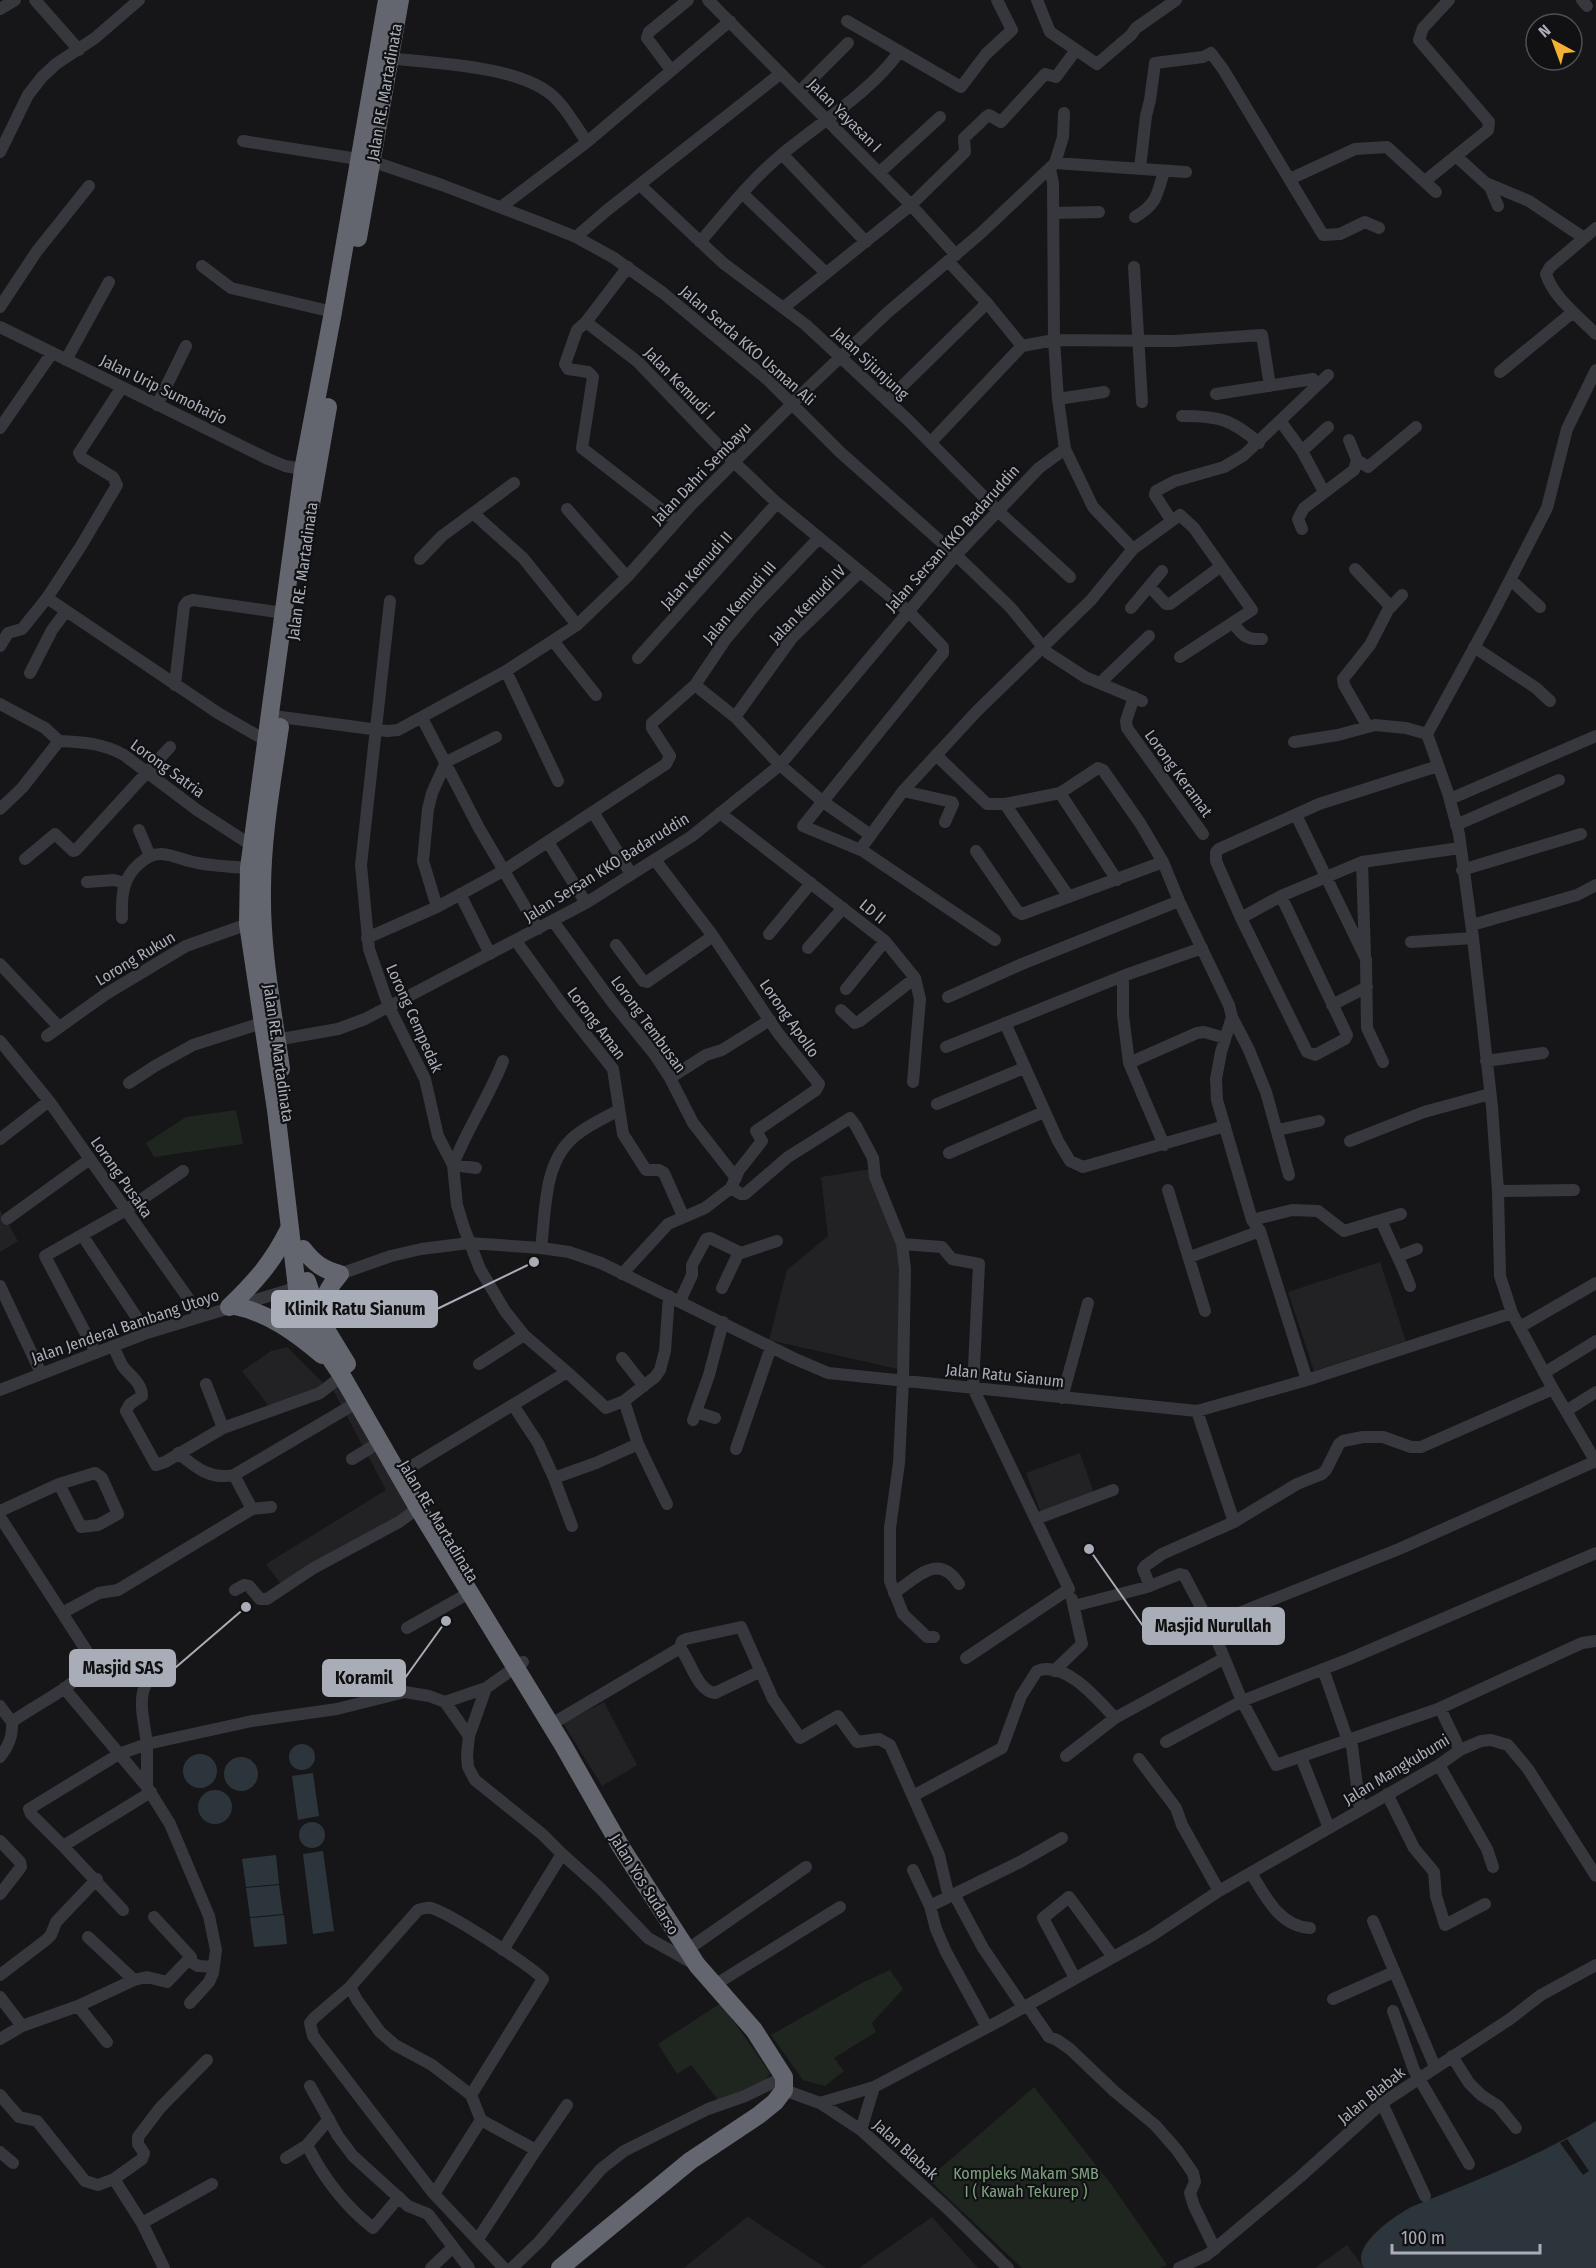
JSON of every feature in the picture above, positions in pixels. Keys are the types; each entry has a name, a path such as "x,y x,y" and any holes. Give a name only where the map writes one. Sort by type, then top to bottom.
{"highway":[{"path":"387,0 365,159 333,312 310,470 284,613 275,716 265,740 251,845 248,924 262,1023 271,1041 289,1229 308,1323 339,1371 469,1593 519,1666"},
{"name":"Jalan RE. Martadinata","path":"400,0 390,58 365,159 310,470 275,716 264,848 262,893 271,1041 303,1249 302,1286 519,1666 694,1945 721,1981 728,2001"},
{"path":"232,1306 271,1263 289,1229"},
{"path":"303,1249 319,1265 340,1274 329,1287 321,1302 319,1318"},
{"path":"232,1306 254,1310 275,1319 339,1371"},
{"name":"Jalan Yos Sudarso","path":"554,1723 621,1847 697,1965 754,2030 789,2087"},
{"path":"560,2268 690,2161 759,2115 789,2087"}],"street":[{"path":"0,9 15,0"},
{"path":"35,0 79,50"},
{"path":"0,152 28,95 42,76 56,64 95,39 139,0"},
{"path":"671,70 646,38 649,32 688,0"},
{"name":"Jalan Yayasan I","path":"708,0 911,205 1022,346"},
{"path":"847,21 959,87 986,54 1012,30 997,0"},
{"path":"1037,0 1049,31 1098,64 1136,28 1176,0"},
{"path":"1425,181 1488,130 1489,124 1419,40 1423,28 1449,0"},
{"path":"501,207 586,142 730,21"},
{"path":"799,92 848,43"},
{"path":"783,308 911,205 965,152 964,138 986,117 989,115 1001,122 1044,74 1055,77 1076,50"},
{"path":"700,242 742,193 782,154 885,69 899,52"},
{"path":"1140,168 1155,63 1213,55 1325,236 1345,232 1365,222 1379,228"},
{"path":"390,58 490,71 534,83 555,98 586,142"},
{"path":"576,237 780,74"},
{"path":"1064,113 1063,137 1052,166 1054,340 1058,399 1065,449 1093,507 1133,549"},
{"path":"879,173 940,117"},
{"name":"Jalan Serda KKO Usman Ali","path":"243,141 365,159 501,207 576,237 628,267 719,339 793,403 840,452 956,555 1010,608 1043,646"},
{"path":"1290,179 1355,149 1387,147 1436,192"},
{"path":"782,154 866,242"},
{"path":"1456,157 1493,191 1498,206"},
{"path":"1052,166 1140,168 1186,172"},
{"name":"Jalan Dahri Sembayu","path":"275,716 394,731 422,718 554,642 577,625 627,577 676,521 734,462 887,313 981,233 1052,166"},
{"path":"1135,217 1154,202 1164,171"},
{"path":"1486,183 1529,201 1584,238"},
{"name":"Jalan Sijunjung","path":"640,185 723,263 806,325 931,442 997,510 1070,577"},
{"path":"0,308 38,251 89,186"},
{"path":"742,193 826,273"},
{"path":"1053,213 1099,212"},
{"path":"1596,228 1550,267 1546,274 1551,286 1596,334"},
{"path":"202,266 231,288 333,312"},
{"path":"628,267 586,322 577,330 565,364 568,369 588,372 593,377 582,448 676,521"},
{"path":"1134,267 1142,402"},
{"path":"66,360 109,282"},
{"path":"887,400 987,303"},
{"path":"1500,372 1573,312"},
{"name":"Jalan Kemudi I","path":"586,322 646,369 734,462 777,503 908,611 942,645 944,651 822,801"},
{"name":"Jalan Urip Sumoharjo","path":"0,327 277,462 310,470"},
{"path":"931,442 1022,346 1054,340 1137,342 1262,335 1270,386"},
{"path":"157,405 186,346"},
{"path":"0,428 52,353"},
{"path":"1171,520 1155,495 1156,491 1175,482 1224,467 1244,455 1281,423 1328,375"},
{"path":"1211,1626 1399,1549 1596,1462 1512,1313 1500,1276 1498,1191 1473,932 1450,799 1427,734 1547,508 1567,429 1595,376"},
{"path":"1216,394 1313,379"},
{"path":"0,646 8,633 22,629 47,598 117,485 114,477 82,458 79,453 122,387"},
{"path":"1058,399 1104,392"},
{"path":"1182,416 1227,420 1240,427 1259,443"},
{"path":"1281,423 1302,451 1324,492"},
{"path":"1302,451 1328,427"},
{"path":"1349,440 1358,460 1368,467 1416,427"},
{"name":"Jalan Sersan KKO Badaruddin","path":"271,1041 338,1029 365,1019 586,903 692,836 780,765 956,555 1040,468 1065,449"},
{"path":"1302,529 1299,519 1304,508 1354,470 1358,460"},
{"path":"420,559 442,536 514,483"},
{"name":"Jalan Kemudi II","path":"638,658 777,503"},
{"path":"567,509 627,577"},
{"path":"473,513 523,558 577,625"},
{"path":"863,851 862,847 869,834 903,791 936,755 1090,600 1133,549 1180,515 1185,518 1252,608 1252,612 1180,657"},
{"name":"Jalan Kemudi III","path":"593,812 669,762 669,753 652,728 652,723 695,685 732,631 818,538"},
{"path":"1149,586 1167,604 1170,604 1221,567"},
{"path":"1354,569 1391,607"},
{"path":"1131,608 1162,571"},
{"name":"Jalan Kemudi IV","path":"735,717 792,638 860,572"},
{"path":"1510,580 1540,607"},
{"path":"1368,727 1344,685 1343,679 1370,645 1391,607 1402,595"},
{"path":"47,598 218,714 265,740"},
{"path":"175,685 184,606 188,602 193,600 284,613"},
{"name":"Lorong Cempedak","path":"390,601 361,865 367,938 373,966 389,1007 425,1079 438,1136 453,1165 457,1205 469,1243 490,1288 524,1335 606,1408 624,1401"},
{"path":"30,674 52,630 66,611"},
{"path":"1233,623 1248,639 1262,639"},
{"path":"1100,683 1149,636"},
{"path":"554,642 596,695"},
{"name":"Lorong Keramat","path":"1043,646 1048,653 1077,672 1138,699 1125,723 1127,729 1203,834"},
{"path":"1474,647 1539,690 1550,701"},
{"path":"506,671 558,781"},
{"path":"695,685 735,717 780,765 822,801 869,834"},
{"path":"0,809 22,788 59,741 45,729 1,706"},
{"path":"422,718 503,871 538,929"},
{"path":"1294,742 1383,725 1427,734"},
{"path":"1450,799 1596,736"},
{"path":"437,907 425,871 423,851 430,801 446,762 496,737"},
{"name":"Lorong Satria","path":"59,741 101,745 124,755 197,810 251,845"},
{"path":"25,859 55,834 75,851 170,747"},
{"path":"936,755 982,802 987,804 1005,804 1060,793 1098,768 1102,770 1140,823 1164,862 1179,901 1228,1000 1232,1017 1249,1050 1266,1092 1289,1175"},
{"path":"1367,1028 1347,1036 1345,1040 1315,1055 1307,1052 1241,918 1216,861 1216,852 1319,804 1438,766"},
{"path":"1456,825 1558,780"},
{"path":"903,791 952,802 945,822"},
{"path":"1060,793 1117,880"},
{"path":"822,801 803,826 863,851 995,940"},
{"path":"1005,804 1069,897"},
{"path":"367,938 437,907 503,871 593,812 632,874"},
{"name":"LD II","path":"720,813 885,941 915,978"},
{"path":"1296,815 1324,877 1366,959"},
{"path":"139,830 150,856"},
{"path":"1462,870 1581,834"},
{"path":"548,842 586,903"},
{"path":"1241,918 1281,896 1362,862 1460,848"},
{"path":"976,851 1021,914 1164,862"},
{"path":"122,918 125,883 133,871 150,856 171,855 200,864 249,868"},
{"name":"Lorong Apollo","path":"655,860 713,936 770,1020 819,1086 756,1131 762,1141 745,1162 733,1183"},
{"path":"1362,862 1367,1028 1383,1062"},
{"path":"87,882 114,880 125,883"},
{"path":"769,934 811,883"},
{"path":"1410,942 1473,932 1577,895 1596,885"},
{"path":"460,894 490,954"},
{"path":"1281,896 1347,1036"},
{"path":"948,997 1022,964 1179,901"},
{"path":"808,948 843,908"},
{"name":"Lorong Tembusan","path":"553,921 612,1002 655,1055 670,1078 693,1123 733,1183"},
{"name":"Lorong Rukun","path":"47,1036 106,994 186,946 248,924"},
{"path":"616,945 643,981 647,982 713,936"},
{"name":"Lorong Aman","path":"516,940 562,1006 613,1070 626,1140 646,1170 659,1170 664,1173 683,1216"},
{"path":"846,989 885,941"},
{"path":"946,1047 1123,976 1202,948"},
{"path":"2,969 59,1027"},
{"path":"1123,976 1123,1015 1129,1063 1164,1145"},
{"path":"841,1010 855,1023 860,1021 915,978 920,999 913,1082"},
{"path":"1332,1005 1366,987"},
{"path":"1232,1017 1216,1079 1217,1100 1252,1220 1260,1231 1307,1380"},
{"path":"670,1078 706,1054 722,1050 770,1020"},
{"path":"129,1083 193,1045 262,1023"},
{"path":"1005,1023 1044,1112 1067,1156 1079,1166 1083,1167 1164,1145 1225,1126"},
{"path":"1129,1063 1197,1033 1204,1032 1225,1038"},
{"name":"Lorong Pusaka","path":"0,1041 49,1101 200,1316"},
{"path":"1486,1061 1543,1053"},
{"path":"476,1168 453,1165 503,1061"},
{"path":"937,1104 1024,1068"},
{"path":"1350,1141 1424,1112 1490,1094"},
{"path":"0,1139 49,1101"},
{"path":"541,1248 550,1174 559,1153 575,1135 619,1110"},
{"path":"949,1153 1044,1112"},
{"path":"622,1274 668,1224 705,1208 733,1183 741,1194 745,1194 782,1162 815,1139 852,1119 873,1158 875,1177 902,1244 904,1269 903,1380 899,1463 890,1528 890,1581 902,1611 912,1625 927,1637 934,1636"},
{"path":"1278,1130 1319,1121"},
{"path":"7,1219 90,1159"},
{"path":"96,1353 44,1257 126,1210 183,1172"},
{"path":"1168,1190 1205,1311"},
{"path":"1498,1191 1574,1190"},
{"path":"1252,1220 1292,1210 1318,1211 1344,1231 1401,1214"},
{"path":"1381,1220 1399,1256 1410,1286"},
{"path":"1190,1257 1260,1231"},
{"path":"82,1235 147,1333"},
{"path":"667,1504 638,1444 624,1401 655,1377 663,1363 674,1299 692,1275 692,1265 706,1239 710,1238 739,1252 746,1252 777,1241"},
{"name":"Jalan Ratu Sianum","path":"340,1274 391,1256 421,1249 469,1243 541,1248 586,1257 828,1373 1197,1411 1307,1380 1512,1313"},
{"path":"902,1244 942,1247 952,1259 979,1264 973,1388 1069,1589 1082,1644 1054,1671"},
{"path":"1399,1256 1417,1249"},
{"path":"722,1288 739,1252"},
{"path":"1520,1327 1596,1282"},
{"path":"0,1286 41,1373"},
{"name":"Jalan Jenderal Bambang Utoyo","path":"0,1390 147,1333 302,1286"},
{"path":"1062,1398 1088,1303"},
{"path":"715,1418 694,1416 709,1375 723,1322"},
{"path":"479,1364 524,1335"},
{"path":"1544,1373 1596,1341"},
{"path":"113,1346 123,1366 138,1383 142,1392 142,1396 128,1406 126,1411 155,1464 160,1465 223,1428 320,1393 339,1371"},
{"path":"736,1449 771,1347"},
{"path":"622,1358 644,1386"},
{"path":"407,1469 567,1372"},
{"path":"206,1383 223,1428"},
{"path":"1150,1586 1143,1569 1144,1566 1162,1554 1234,1522 1297,1484 1324,1473 1339,1444 1343,1441 1363,1437 1383,1437 1411,1447 1421,1447 1553,1389"},
{"path":"1566,1411 1596,1392"},
{"path":"178,1453 207,1473 218,1477 234,1475 356,1403"},
{"path":"513,1405 538,1443 572,1526"},
{"path":"1197,1411 1234,1522"},
{"path":"352,1459 380,1442"},
{"path":"554,1478 596,1463 638,1444"},
{"path":"0,1510 59,1484 98,1473 118,1514 98,1524 81,1527 59,1484"},
{"path":"62,1613 99,1593 118,1590 260,1506 234,1475"},
{"path":"1036,1519 1113,1490"},
{"path":"235,1590 244,1585 249,1586 260,1599 267,1599 312,1569 399,1522 418,1509"},
{"path":"0,1517 88,1653 90,1660 89,1666 82,1673 12,1722"},
{"path":"1166,1742 1242,1701 1596,1553"},
{"path":"894,1593 936,1567 944,1567 952,1573 959,1584"},
{"path":"1074,1606 1150,1586 1183,1574 1211,1626 1242,1701 1274,1763 1278,1765 1440,1708 1582,1643 1596,1641"},
{"path":"966,1658 1069,1589"},
{"path":"407,1628 469,1593"},
{"path":"554,1723 680,1648 682,1641 741,1627 778,1709 800,1738 839,1717 857,1742 879,1739 890,1745 939,1855 947,1889 983,1948 1049,2037 1070,2049 1114,2091 1155,2125 1177,2150 1193,2173 1195,2182 1190,2193 1215,2249"},
{"path":"680,1648 709,1692 715,1693 760,1671"},
{"path":"1066,1756 1114,1718 1223,1659"},
{"path":"149,1790 147,1744 141,1694 144,1685 157,1671 172,1662"},
{"path":"446,1702 486,1688 519,1666"},
{"path":"913,1796 1002,1748 1021,1696 1037,1671 1043,1669 1066,1675 1091,1691 1114,1718"},
{"path":"1323,1669 1353,1750 1360,1810"},
{"path":"63,1688 149,1790 167,1816 209,1916 216,1950 214,1967 208,1982 190,2003"},
{"path":"486,1688 469,1736 468,1767 475,1780 542,1834 600,1888 648,1938 662,1948 697,1965"},
{"path":"123,1910 97,1879 31,1815 29,1809 119,1754 147,1744 252,1721 337,1709 405,1692 429,1696 446,1702 469,1736"},
{"path":"0,1706 12,1722 13,1732 8,1747 0,1757"},
{"path":"1440,1708 1460,1750"},
{"name":"Jalan Mangkubumi","path":"820,2103 874,2086 987,2027 1151,1936 1251,1873 1439,1765 1460,1750 1482,1741 1491,1740 1508,1744 1528,1769 1596,1876"},
{"path":"1301,1757 1329,1828"},
{"path":"1139,1759 1176,1808 1182,1825 1219,1892"},
{"path":"1439,1765 1487,1849 1493,1867"},
{"path":"63,1845 149,1790"},
{"path":"1387,1794 1414,1848 1434,1872 1435,1893 1445,1925 1485,1904"},
{"path":"930,1906 1020,1862 1062,1838"},
{"path":"0,1841 20,1862 21,1867 0,1894"},
{"path":"503,1950 562,1854"},
{"path":"694,1945 807,1866"},
{"path":"913,1870 930,1906 936,1929 946,1952 987,2027"},
{"path":"1251,1873 1277,1912 1293,1925 1310,1928"},
{"path":"0,1975 46,1940 56,1922 97,1879"},
{"path":"1075,1978 1043,1917 1070,1897 1113,1957"},
{"path":"471,2095 543,1979 503,1950 441,1912 428,1907 422,1908 350,1987 310,2023 313,2036 434,2194 504,2268"},
{"path":"721,1981 840,1907"},
{"path":"0,2039 22,2026 78,2006 135,1980 147,1977 167,1982 191,1956 154,1917"},
{"path":"1373,1921 1435,2067"},
{"path":"88,1937 135,1980"},
{"path":"188,1960 198,1966 214,1967"},
{"name":"Jalan Blabak","path":"1179,2268 1201,2259 1215,2249 1382,2103 1510,2019 1541,1995 1596,1965"},
{"path":"1333,1999 1394,1972"},
{"path":"350,1987 380,2032 395,2045 432,2065 471,2095 481,2120 536,2150"},
{"path":"0,1997 22,2026"},
{"path":"78,2006 107,2042"},
{"path":"1392,2011 1410,2063 1469,2164"},
{"path":"1452,2056 1469,2083 1481,2095 1498,2106 1516,2128"},
{"path":"0,2095 19,2116 38,2121 86,2181 98,2185 114,2179 142,2160 144,2153 138,2144 138,2138 160,2108 207,2060"},
{"path":"310,2086 353,2156 408,2206 428,2214 469,2268"},
{"path":"861,2130 874,2086"},
{"path":"512,2268 539,2242 602,2169 624,2151 708,2109 745,2096 789,2087"},
{"name":"Jalan Blabak","path":"789,2087 820,2103 861,2130 947,2208 1008,2268"},
{"path":"1382,2103 1425,2196"},
{"path":"478,2239 567,2105"},
{"path":"286,2158 307,2145 329,2120"},
{"path":"434,2194 481,2120"},
{"path":"307,2145 322,2172 347,2205 373,2228 399,2197"},
{"path":"0,2152 13,2163"},
{"path":"114,2179 142,2223 164,2268"},
{"path":"142,2223 212,2184"},
{"path":"431,2268 453,2247"}],"shaded area":[{"path":"871,1169 894,1228 900,1274 898,1369 769,1340 787,1270 828,1236 821,1177"},
{"path":"0,1210 18,1241 0,1252"},
{"path":"1380,1262 1406,1341 1314,1371 1288,1292"},
{"path":"287,1347 325,1385 270,1408 242,1371 271,1351"},
{"path":"340,1383 414,1507 281,1584 266,1564 386,1490 331,1386"},
{"path":"1080,1453 1094,1494 1041,1513 1026,1473"},
{"path":"604,1702 637,1765 602,1786 563,1723"},
{"path":"302,1744 311,1748 315,1757 311,1766 302,1770 293,1766 289,1757 293,1748"},
{"path":"200,1754 212,1759 217,1771 212,1783 200,1788 188,1783 183,1771 188,1759"},
{"path":"241,1757 253,1762 258,1774 253,1786 241,1791 229,1786 224,1774 229,1762"},
{"path":"313,1773 319,1816 298,1820 292,1776"},
{"path":"215,1790 227,1795 232,1807 227,1819 215,1824 203,1819 198,1807 203,1795"},
{"path":"312,1822 321,1826 325,1835 321,1844 312,1848 303,1844 299,1835 303,1826"},
{"path":"323,1851 334,1931 313,1934 303,1854"},
{"path":"276,1855 279,1884 246,1887 242,1859"},
{"path":"279,1885 283,1914 250,1917 246,1888"},
{"path":"284,1915 287,1944 254,1947 250,1918"},
{"path":"1596,2121 1596,2268 1364,2268 1361,2259 1368,2241 1385,2224 1404,2211 1529,2157"},
{"path":"748,2217 826,2268 684,2268"},
{"path":"932,2217 978,2268 859,2268"},
{"path":"1347,2245 1364,2268 1315,2268"}],"green space":[{"path":"236,1110 243,1144 154,1157 146,1143 186,1117"},
{"path":"890,1970 903,1989 872,2023 876,2032 834,2058 844,2071 825,2086 803,2080 771,2035 862,1983"},
{"path":"721,2003 770,2073 763,2084 718,2100 691,2065 677,2074 658,2044"},
{"name":"Kompleks Makam SMB I ( Kawah Tekurep )","path":"1034,2087 1111,2184 1167,2265 1160,2268 1022,2268 928,2179"}],"pier":[{"path":"1567,2139 1589,2171 1583,2175 1560,2143"}],"place":[{"name":"Klinik Ratu Sianum","path":"534,1262"},
{"name":"Masjid Nurullah","path":"1089,1549"},
{"name":"Masjid SAS","path":"246,1607"},
{"name":"Koramil","path":"446,1621"}]}
